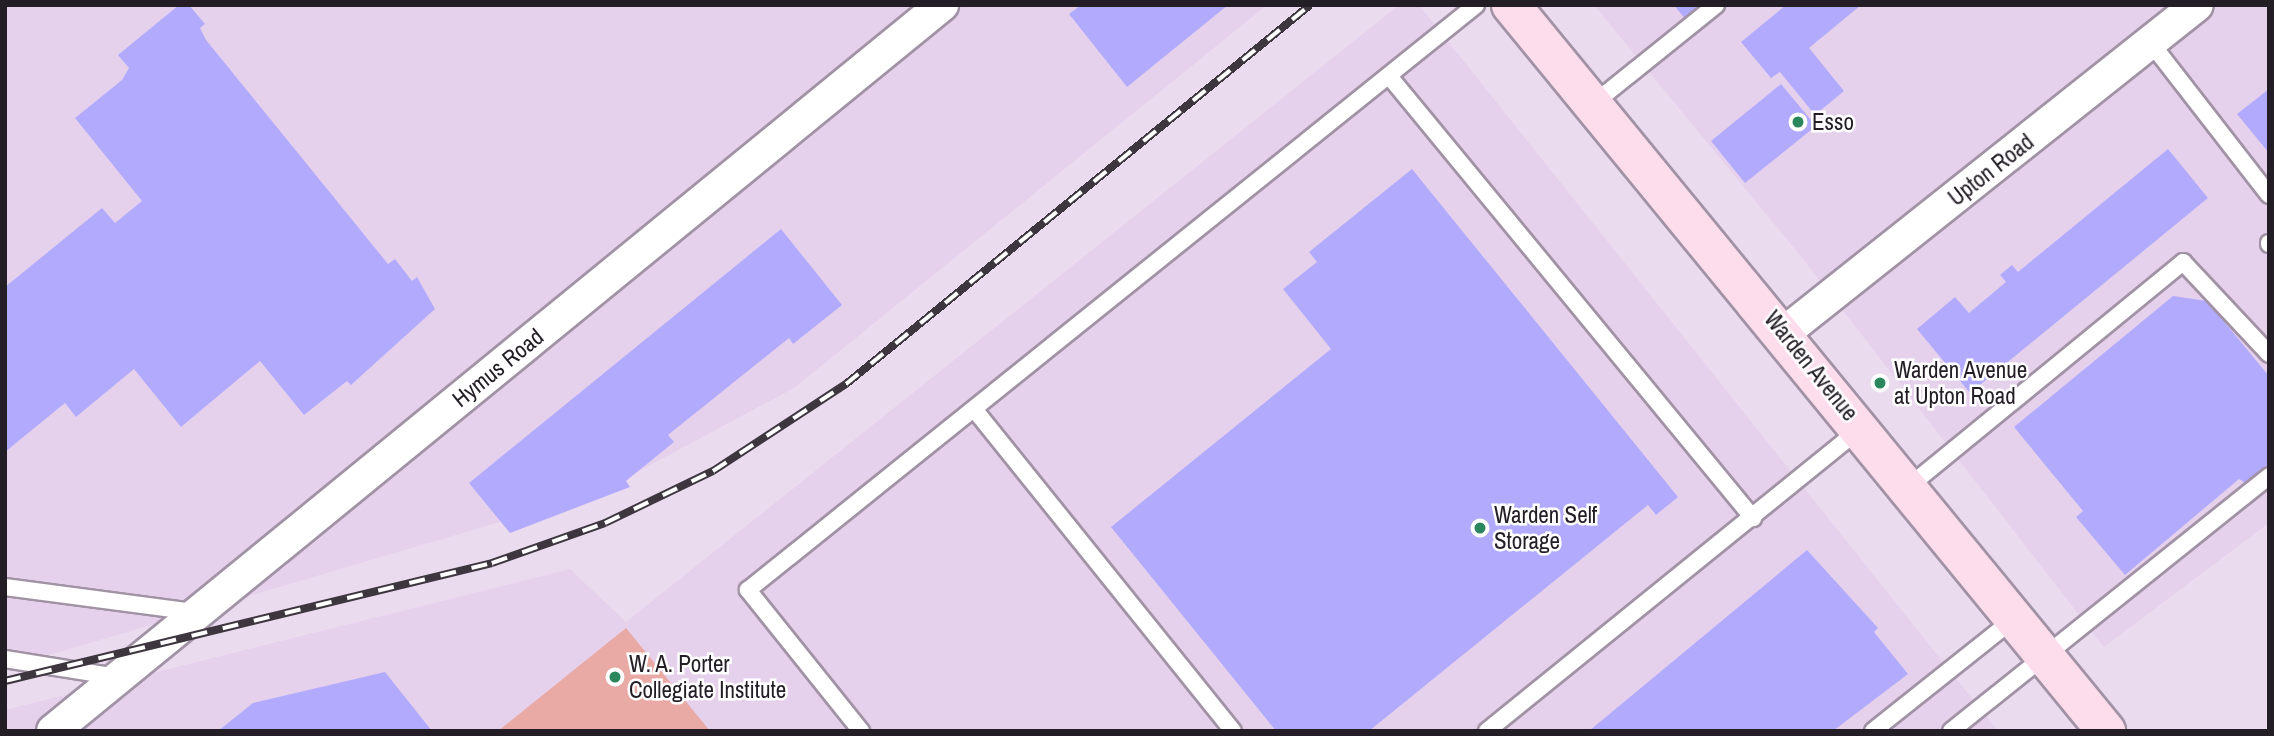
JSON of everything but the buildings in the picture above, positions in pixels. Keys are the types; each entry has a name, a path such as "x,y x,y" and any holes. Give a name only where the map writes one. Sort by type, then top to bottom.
{"main road":[{"name":"Warden Avenue","path":"1511,5 1784,333 2106,731"}],"street":[{"name":"Hymus Road","path":"53,731 195,612 942,5"},
{"name":"Upton Road","path":"1784,333 2197,5"}],"lane":[{"path":"861,731 747,590 1476,5"},
{"path":"1592,104 1716,5"},
{"path":"2151,43 2269,195"},
{"path":"1389,76 1752,518"},
{"path":"1907,488 2183,262 2269,354"},
{"path":"974,408 1233,731"},
{"path":"1487,731 1861,429"},
{"path":"1956,729 2269,476"},
{"path":"5,587 195,612"},
{"path":"1873,731 2015,618"},
{"path":"5,659 117,677"}],"shaded area":[{"path":"5,5 1267,5 794,388 598,493 5,668"},
{"path":"1399,5 1419,5 1998,731 5,731 5,710 570,569 626,622"},
{"path":"1594,5 2269,5 2269,523 2104,647 1799,254"},
{"name":"W. A. Porter Collegiate Institute","path":"626,628 710,731 498,731"}],"railway":[{"path":"5,681 492,563 605,523 713,471 846,384 1310,5"}],"place":[{"name":"Esso","path":"1798,122"},
{"name":"Warden Avenue at Upton Road","path":"1880,383"},
{"name":"Warden Self Storage","path":"1480,528"},
{"name":"W. A. Porter Collegiate Institute","path":"615,677"}]}
